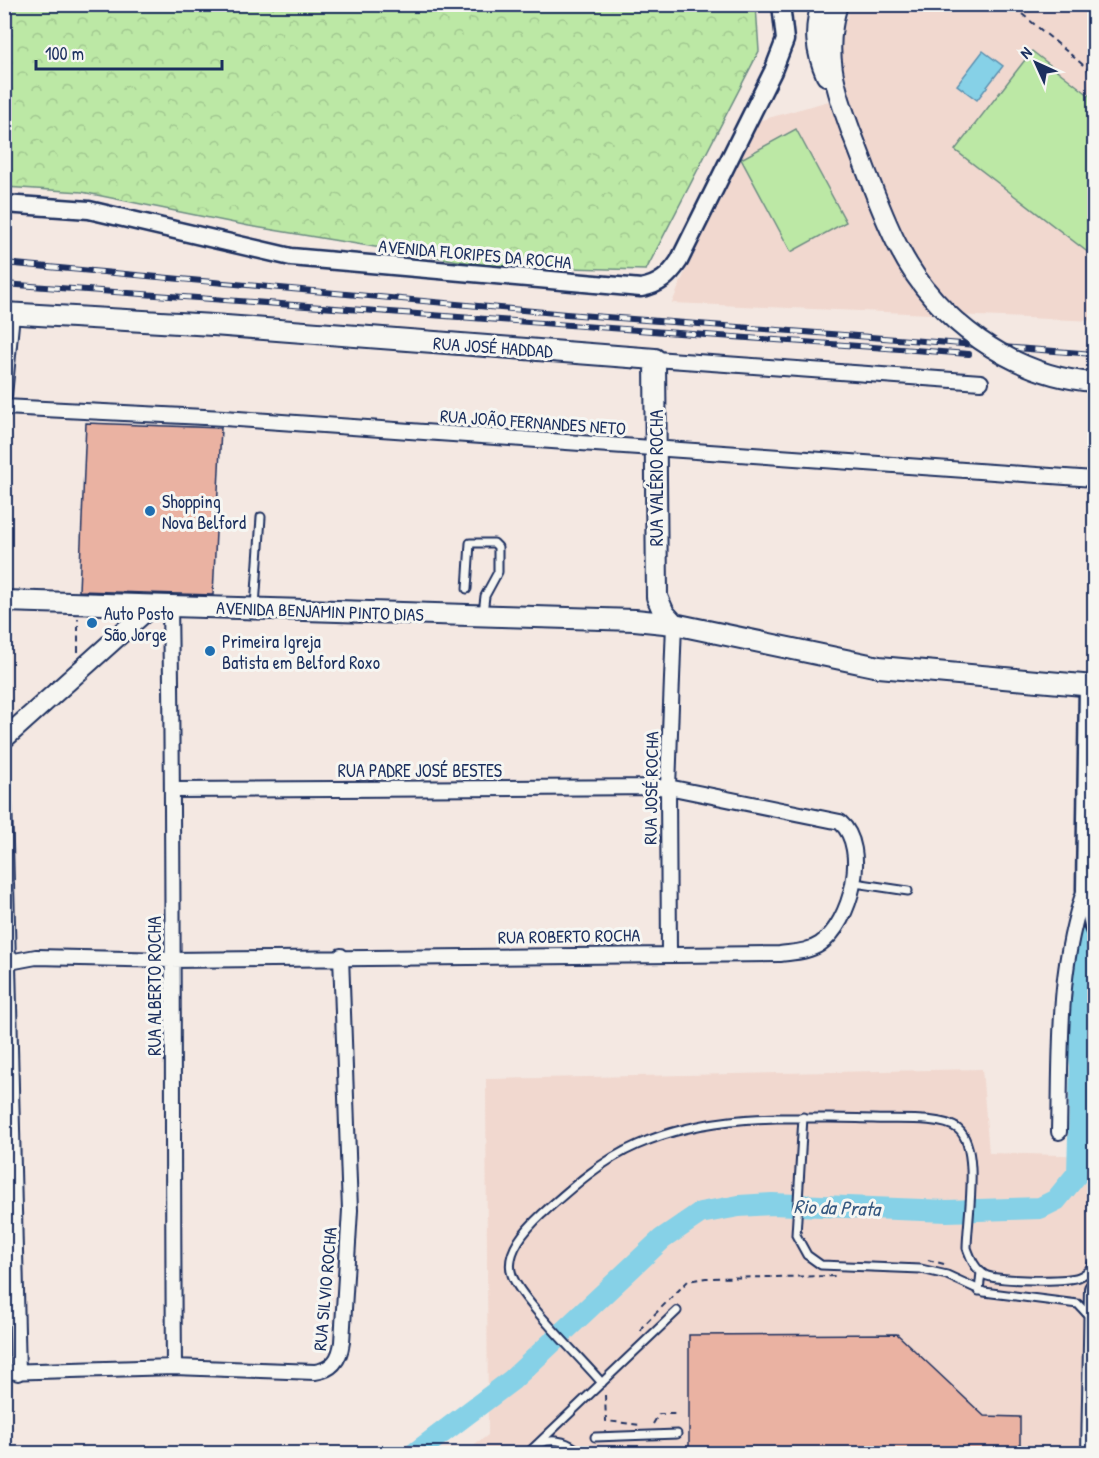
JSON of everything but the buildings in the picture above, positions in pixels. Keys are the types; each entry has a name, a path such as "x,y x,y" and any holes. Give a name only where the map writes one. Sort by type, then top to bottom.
{"main road":[{"path":"821,4 815,27 817,52 844,112 898,247 920,282 952,319 1012,359 1051,374 1095,382"},
{"path":"838,4 829,42 833,71 844,112"},
{"name":"RUA JOSÉ HADDAD","path":"8,313 213,325 655,359"},
{"name":"RUA VALÉRIO ROCHA","path":"655,359 657,597"},
{"path":"635,620 649,610 657,597"},
{"path":"657,597 664,613 674,624"},
{"name":"AVENIDA BENJAMIN PINTO DIAS","path":"4,601 635,620 674,624 879,667 1091,686"},
{"path":"4,739 77,672 161,605"},
{"path":"1091,1454 1095,1289"}],"street":[{"path":"768,4 785,28"},
{"name":"AVENIDA FLORIPES DA ROCHA","path":"4,204 89,210 291,257 641,288 652,286 672,272 680,261 774,71 783,47 785,28 781,4"},
{"path":"4,396 8,313"},
{"name":"RUA JOSÉ HADDAD","path":"655,359 981,382"},
{"name":"RUA JOÃO FERNANDES NETO","path":"4,407 224,418 1095,479"},
{"name":"RUA ALBERTO ROCHA","path":"161,605 173,790 171,960 174,1367"},
{"name":"RUA JOSÉ ROCHA","path":"669,953 668,787 674,624"},
{"path":"1091,686 1086,883 1088,909 1095,929"},
{"name":"RUA PADRE JOSÉ BESTES","path":"173,790 668,787"},
{"name":"RUA ROBERTO ROCHA","path":"5,962 36,957 171,960 341,956 780,954 809,950 831,934 843,914 855,883 851,836 840,822 668,787"},
{"path":"4,802 5,962 15,1147 11,1372"},
{"path":"1059,1132 1062,987 1076,915 1095,861"},
{"name":"RUA SILVIO ROCHA","path":"11,1372 174,1367 315,1372 334,1364 340,1354 350,1210 341,956"}],"lane":[{"path":"1013,5 1031,4"},
{"path":"255,609 261,517"},
{"path":"467,589 470,543 495,543 498,547 498,572 485,596 483,615"},
{"path":"855,883 908,891"},
{"path":"803,1117 796,1225 800,1245 821,1266 921,1269 947,1275 979,1291 1078,1304 1089,1315 1093,1331"},
{"path":"605,1385 522,1292 511,1275 511,1257 528,1227 567,1191 637,1145 686,1129 719,1121 803,1117 925,1120 957,1128 965,1137 971,1158 967,1228 970,1258 981,1272 995,1278 1079,1277 1089,1270 1095,1260"},
{"path":"979,1291 981,1272"},
{"path":"527,1454 605,1385 639,1347 677,1311"},
{"path":"595,1437 677,1434"},
{"path":"537,1444 551,1440 560,1441 568,1443 583,1454"}],"path":[{"path":"1013,5 1095,74"},
{"path":"77,672 78,602"},
{"path":"639,1347 642,1327 688,1281 706,1278 841,1276"},
{"path":"605,1385 606,1421 641,1425"},
{"path":"652,1425 657,1421 659,1414 677,1414"}],"shaded area":[{"path":"851,5 1094,5 1094,321 672,303 747,124 850,95 838,45"},
{"path":"982,1069 989,1153 1094,1156 1094,1244 1086,1372 1085,1453 463,1454 488,1435 486,1079"}],"green space":[{"path":"5,5 756,6 759,51 646,270 489,266 249,226 82,192 5,187"},
{"path":"1032,51 1094,99 1094,257 955,150"},
{"path":"796,129 846,222 791,252 741,159"}],"water":[{"path":"983,51 1003,66 977,100 957,85"}],"waterway":[{"name":"Rio da Prata","path":"414,1454 512,1380 662,1239 700,1213 739,1206 772,1204 947,1211 1040,1208 1056,1200 1078,1173 1081,1066 1077,1030 1084,955 1094,918"}],"railway":[{"path":"4,263 566,314 1094,354"},
{"path":"4,284 969,354"}],"place":[{"name":"Shopping Nova Belford","path":"150,511"},
{"name":"Auto Posto São Jorge","path":"92,623"},
{"name":"Primeira Igreja Batista em Belford Roxo","path":"210,651"}]}
